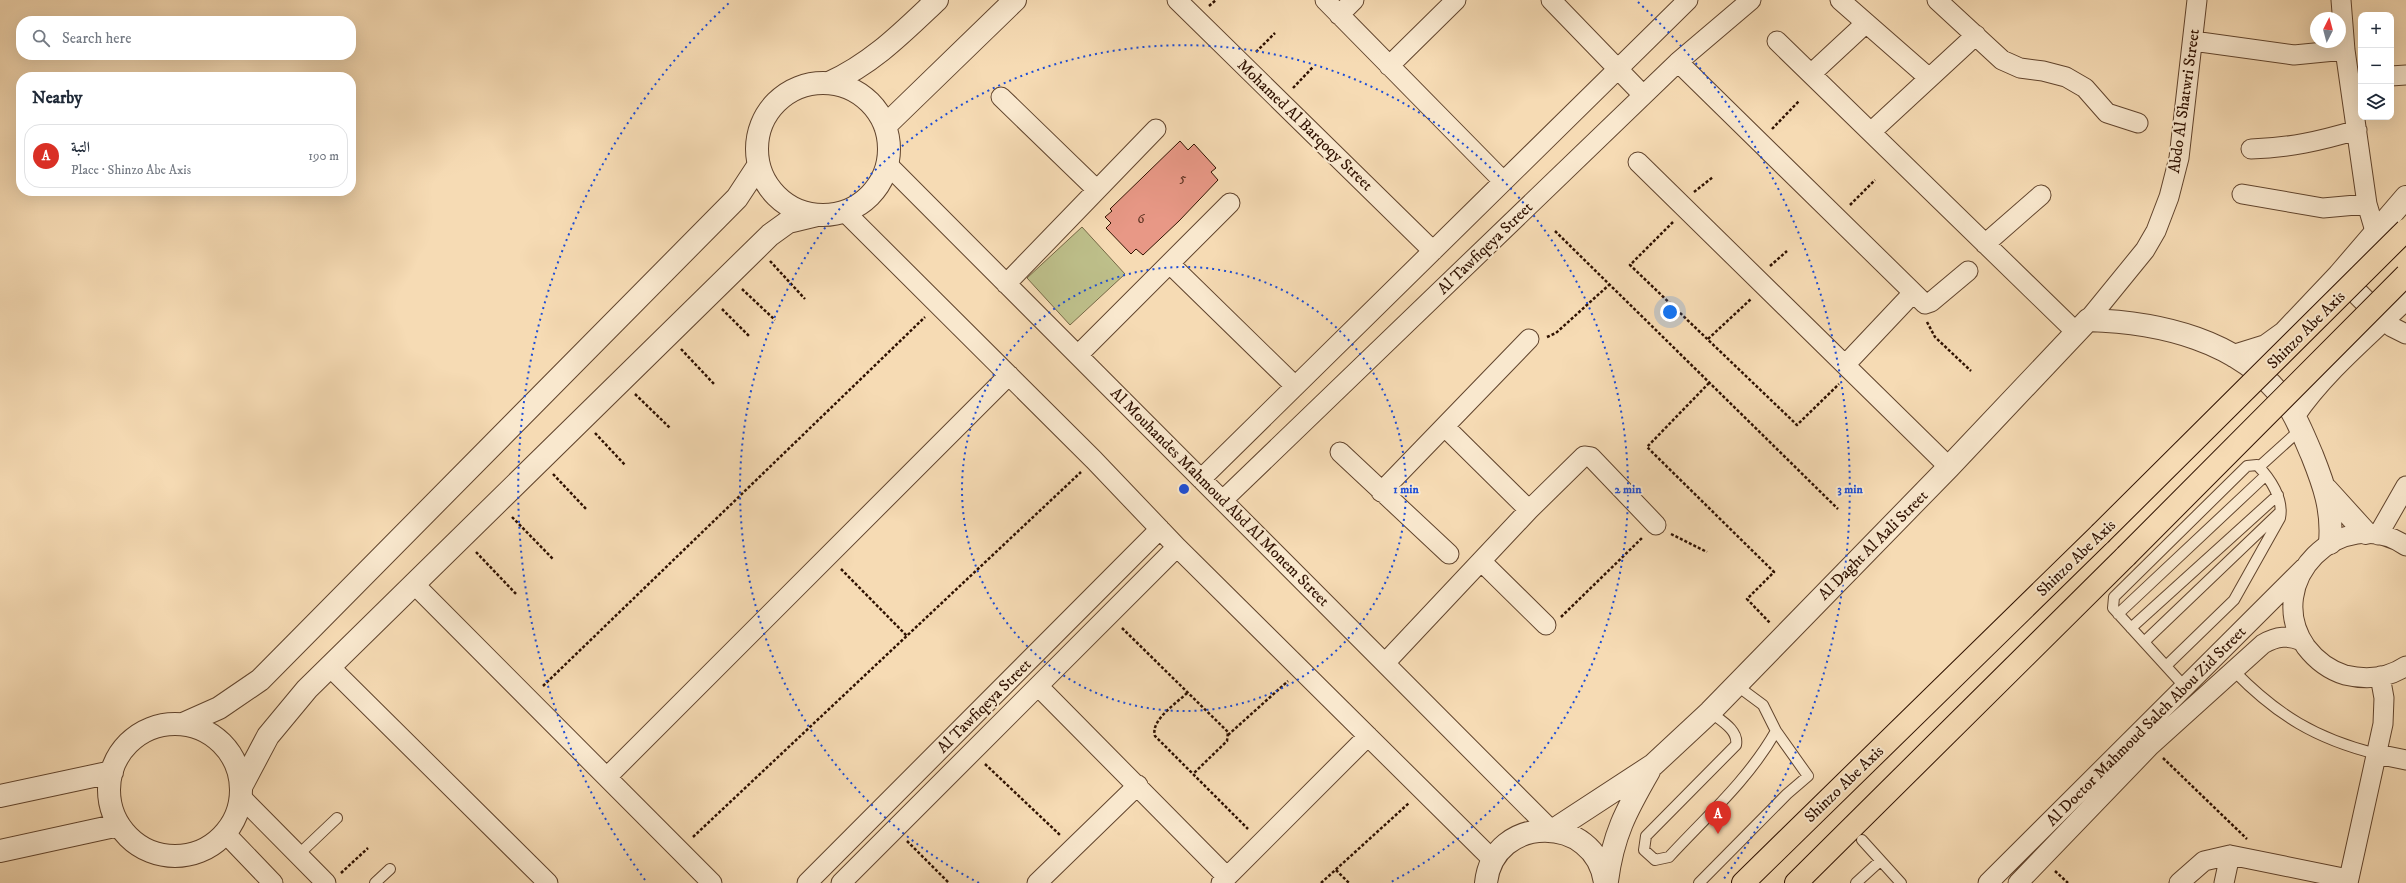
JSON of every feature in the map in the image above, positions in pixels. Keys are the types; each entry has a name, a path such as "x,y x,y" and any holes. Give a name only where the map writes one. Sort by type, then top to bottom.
{"main road":[{"name":"Shinzo Abe Axis","path":"1743,883 2100,534 2406,230"},
{"name":"Shinzo Abe Axis","path":"1796,883 2126,556 2406,275"}],"street":[{"path":"829,83 859,68 879,55 937,0"},
{"path":"885,126 1015,0"},
{"name":"Mohamed Al Barqoqy Street","path":"1177,0 1433,251"},
{"path":"1325,0 1503,181"},
{"path":"1339,15 1354,0"},
{"path":"1389,66 1456,0"},
{"path":"1201,479 1688,0"},
{"name":"Al Tawfiqeya Street","path":"1222,500 1643,95 1678,62 1751,0"},
{"path":"1840,0 1929,78"},
{"path":"1936,0 2002,60 2011,65 2066,77 2085,88 2107,113 2138,123"},
{"name":"Abdo Al Shatwri Street","path":"2082,326 2145,250 2156,231 2169,197 2179,158 2197,0"},
{"path":"2341,0 2345,50 2355,79 2357,130 2368,204 2375,231"},
{"path":"1561,3 1643,95"},
{"path":"1811,74 1866,23"},
{"path":"1871,132 1976,35"},
{"path":"1777,41 1986,244 2082,326 2129,322 2172,330 2214,346 2234,356 2275,389 2298,422 2325,488 2331,515 2330,543"},
{"path":"2193,41 2294,55 2345,50"},
{"path":"1678,62 1919,299 1931,302 1968,271"},
{"path":"2394,76 2406,74"},
{"path":"331,880 298,854 241,792 239,772 233,757 224,745 212,735 198,728 183,724 167,724 152,728 138,735 122,751 112,772 109,790 112,808 119,825 131,838 145,848 161,854 179,855 196,852 212,844 225,833 233,822 241,792 253,761 280,720 330,666 757,248 788,222 817,215 844,211 859,204 872,193 881,180 887,164 888,138 885,126 878,112 869,101 844,86 829,83 811,83 794,89 778,99 766,113 759,130 756,148 758,166 767,185 780,200 798,210 817,215"},
{"path":"1001,97 1097,190"},
{"path":"1006,284 1156,129"},
{"path":"2251,149 2285,148 2320,141 2357,130"},
{"path":"1638,162 1949,467"},
{"name":"Al Mouhandes Mahmoud Abd Al Monem Street","path":"887,164 1552,830"},
{"path":"183,724 219,708 260,680 733,203 745,188 758,166"},
{"path":"2242,194 2323,208 2368,204"},
{"path":"1986,244 2041,195"},
{"path":"2234,356 2258,350 2276,340 2339,274 2406,197"},
{"path":"1078,355 1230,203"},
{"path":"844,211 1094,460 1160,529 1302,668 1493,860"},
{"path":"1170,264 1295,386"},
{"path":"2339,274 2384,320 2406,334"},
{"path":"2298,422 2313,390 2406,298"},
{"path":"1848,368 1919,299"},
{"name":"Al Daght Al Aali Street","path":"1552,830 1653,765 1710,712 1782,636 1949,467 2082,326"},
{"path":"1382,492 1529,339"},
{"path":"607,777 827,555 1009,375"},
{"path":"1444,427 1528,510"},
{"path":"1340,452 1449,554"},
{"path":"1385,663 1528,510 1581,459 1588,456 1656,525"},
{"path":"2372,534 2406,486"},
{"path":"2325,488 2372,534 2406,546"},
{"name":"Al Tawfiqeya Street","path":"807,883 1092,599 1160,529"},
{"name":"Al Doctor Mahmoud Saleh Abou Zid Street","path":"1988,883 2304,568 2320,550 2330,543 2347,536 2372,534"},
{"name":"Al Tawfiqeya Street","path":"841,883 894,828 1178,547"},
{"path":"1481,561 1546,625"},
{"path":"2304,568 2293,599 2295,620 2302,641 2314,656 2329,668 2354,677 2380,676 2406,666"},
{"path":"414,584 712,883"},
{"path":"1092,599 1108,615"},
{"name":"Al Doctor Mahmoud Saleh Abou Zid Street","path":"2018,883 2150,746 2263,644 2271,640 2287,637 2302,641"},
{"path":"2218,654 2234,671"},
{"path":"330,666 548,883"},
{"path":"2179,883 2204,861 2230,855 2348,881 2377,754 2384,711 2380,676"},
{"path":"1038,686 1138,785 1224,880 1368,736"},
{"path":"2377,754 2406,760"},
{"name":"Al Daght Al Aali Street","path":"1606,883 1617,832 1625,814 1653,765"},
{"path":"0,796 112,772"},
{"path":"1047,880 1073,848 1138,785"},
{"path":"0,851 119,825"},
{"path":"1486,883 1493,860 1514,839 1532,832 1552,830 1564,833 1583,843 1600,863 1606,883"},
{"path":"225,833 273,883"},
{"path":"2224,883 2230,855"}],"lane":[{"path":"2259,467 2298,422"},
{"path":"2166,666 2238,594 2280,518 2282,510 2278,495 2259,467 2254,464 2247,466 2118,592 2112,603 2113,608 2118,614 2185,687"},
{"path":"2118,614 2265,476"},
{"path":"2131,628 2278,495"},
{"path":"2144,642 2282,510"},
{"path":"2234,671 2257,695 2301,726 2344,746 2377,754"},
{"path":"1699,883 1787,794 1811,780 1776,731 1763,705 1736,685"},
{"path":"1710,712 1733,731 1737,740 1736,745 1646,836 1644,850 1655,860 1669,857 1746,774 1776,731"},
{"path":"298,854 337,818"},
{"path":"1862,840 1901,883"},
{"path":"1856,883 1880,861"},
{"path":"375,883 390,869"}],"path":[{"path":"1243,65 1275,32"},
{"path":"1280,102 1313,68"},
{"path":"1759,142 1799,101"},
{"path":"1712,177 1630,265 1797,425 1848,368"},
{"path":"1837,218 1875,180"},
{"path":"1555,230 1838,509"},
{"path":"757,248 805,299"},
{"path":"1708,339 1787,251"},
{"path":"728,276 775,320"},
{"path":"1529,339 1543,338 1556,333 1610,284"},
{"path":"709,296 750,337"},
{"path":"1919,299 1928,328 1971,371"},
{"path":"530,699 938,304"},
{"path":"668,335 714,384"},
{"path":"622,381 670,428"},
{"path":"1709,383 1647,447 1774,572 1748,599 1782,636"},
{"path":"583,419 625,465"},
{"path":"680,850 1094,460"},
{"path":"540,461 587,510"},
{"path":"497,502 553,559"},
{"path":"1546,625 1553,624 1656,525 1707,552"},
{"path":"462,537 517,595"},
{"path":"827,555 906,636"},
{"path":"1108,615 1226,730 1228,735 1227,741 1193,774"},
{"path":"1228,735 1302,668"},
{"path":"1187,693 1157,722 1153,731 1155,736 1262,842"},
{"path":"2150,746 2251,842"},
{"path":"972,751 1073,848"},
{"path":"1321,883 1423,791"},
{"path":"894,828 949,883"},
{"path":"331,880 368,848"},
{"path":"1336,870 1349,883"}],"green space":[{"path":"1082,227 1125,274 1070,325 1027,278"}],"building":[{"path":"1180,141 1188,150 1194,144 1216,168 1211,172 1218,180 1179,221 1143,255 1136,249 1131,254 1106,228 1111,223 1105,217 1112,211 1110,209"}],"place":[{"name":"التبة","path":"1718,834"}]}
